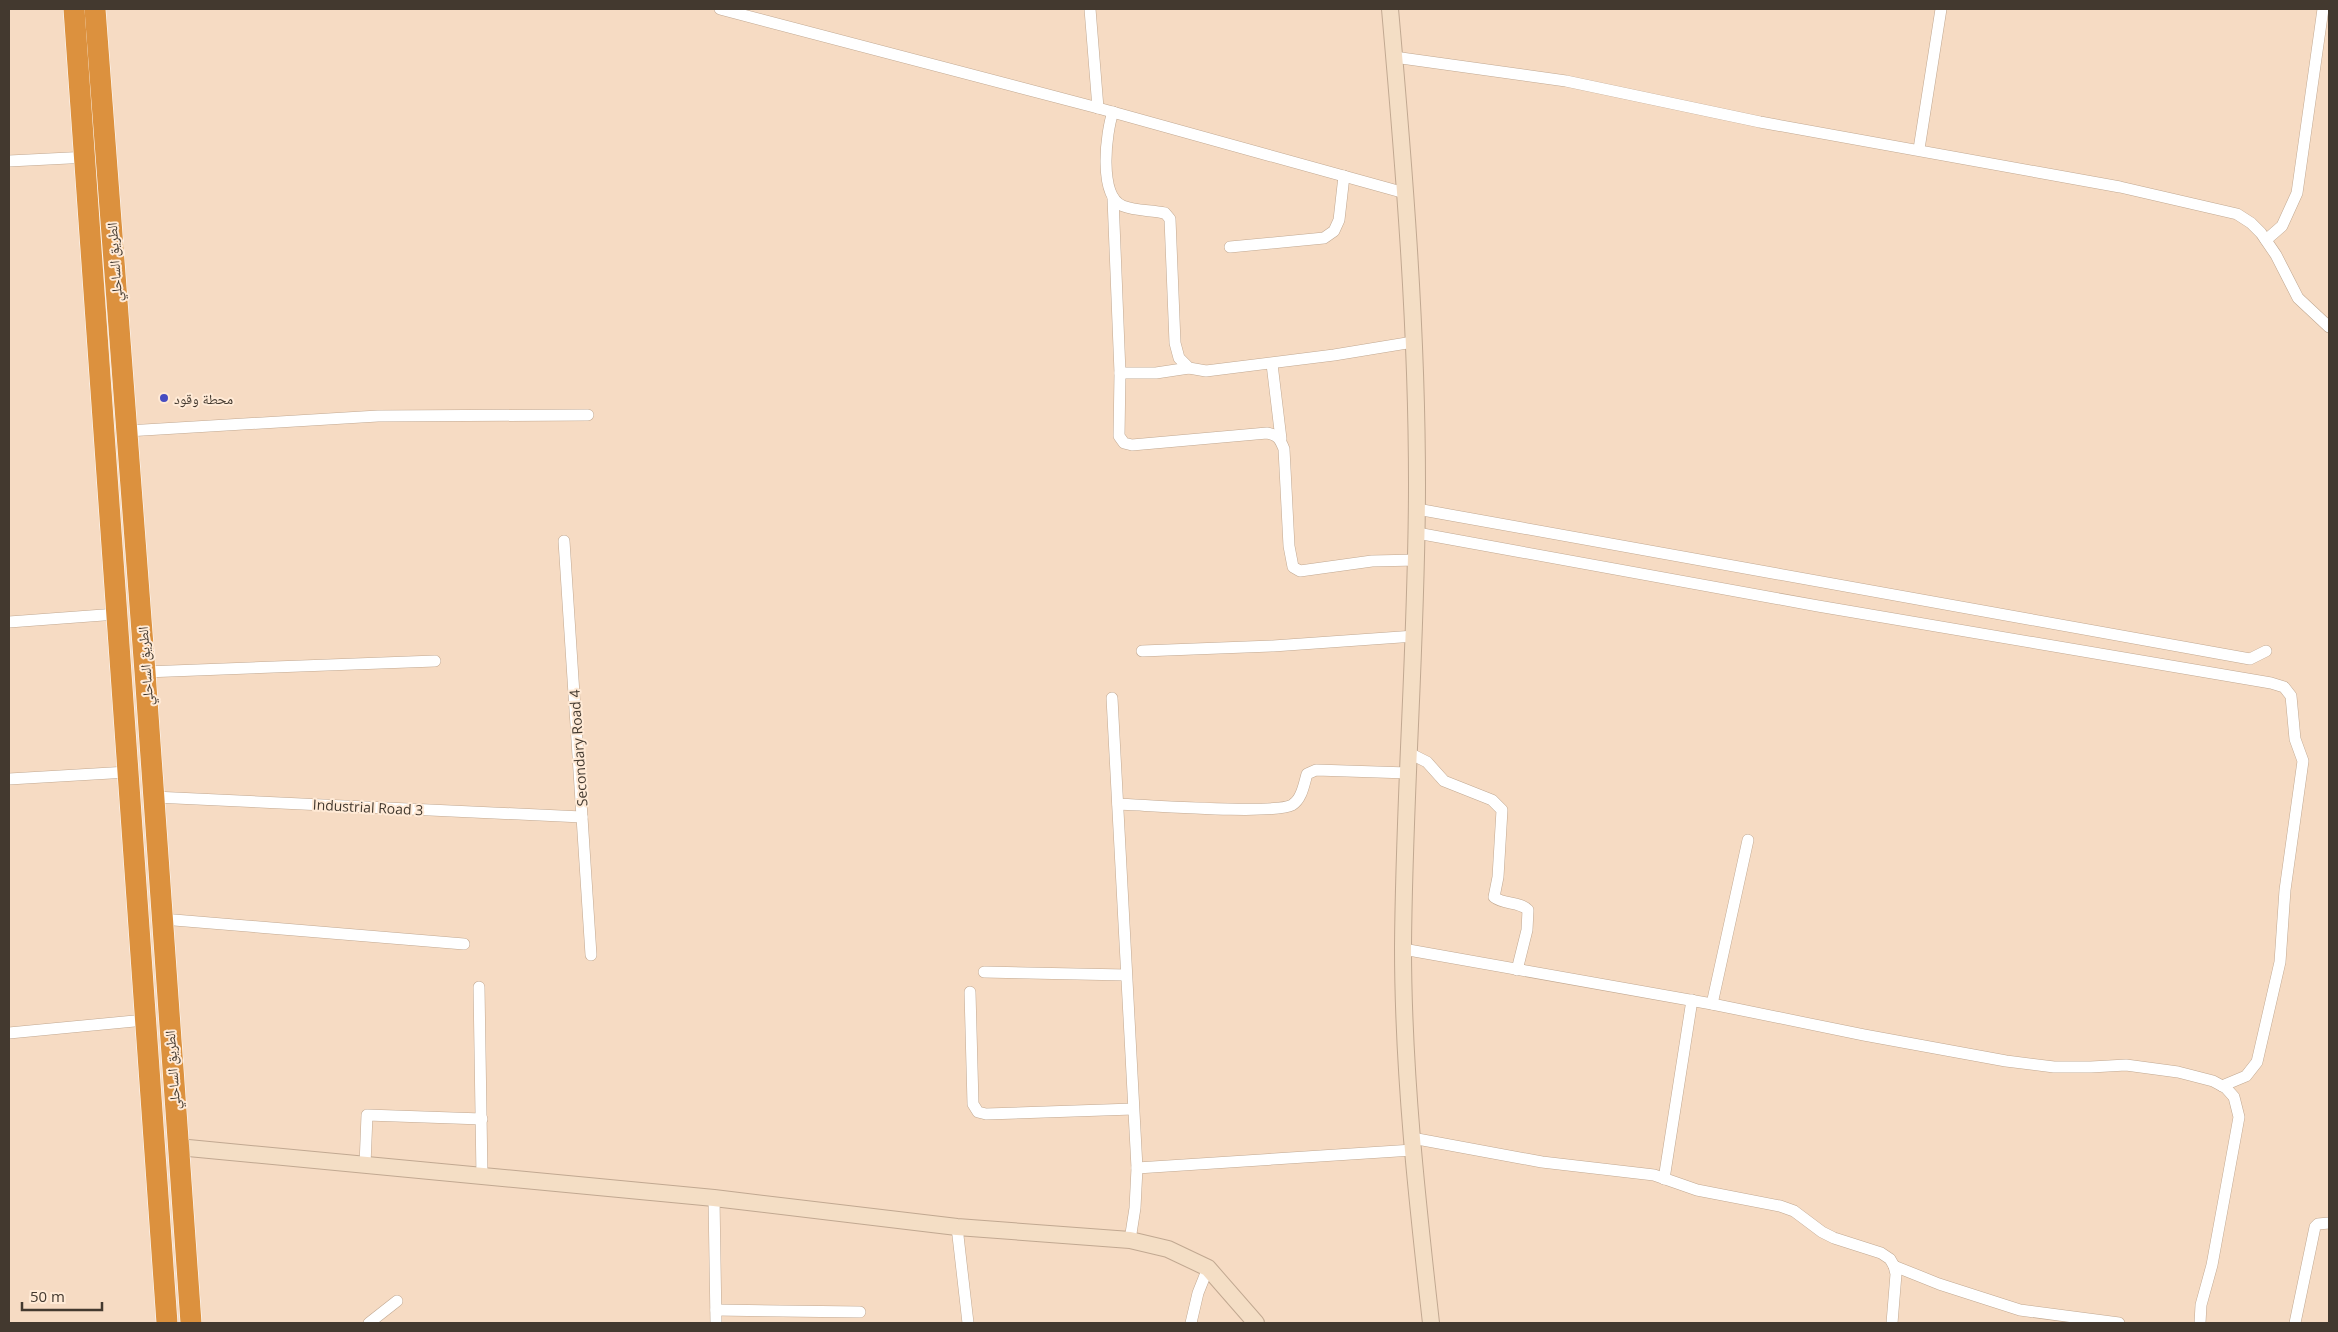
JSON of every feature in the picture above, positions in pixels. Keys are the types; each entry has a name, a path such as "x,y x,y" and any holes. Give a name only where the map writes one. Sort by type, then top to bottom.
{"highway":[{"name":"الطريق الساحلي","path":"74,9 95,157 126,431 154,797 190,1323"},
{"name":"الطريق الساحلي","path":"95,9 95,157 117,614 167,1323"}],"street":[{"path":"720,9 1098,108 1405,193"},
{"path":"1090,9 1098,108"},
{"path":"1390,9 1405,193 1413,342 1417,509 1415,636 1408,773 1403,949 1405,1040 1412,1144 1431,1323"},
{"path":"1919,150 1941,9"},
{"path":"2266,240 2282,226 2297,193 2323,9"},
{"path":"1394,56 1566,81 1760,122 2110,185 2237,214 2251,223 2266,240 2276,255 2298,298 2329,326"},
{"path":"1112,112 1106,138 1107,181 1113,198 1120,373 1119,436 1124,443 1132,445 1267,433 1275,434 1280,439"},
{"path":"9,161 95,157"},
{"path":"1230,248 1324,238 1334,231 1339,220 1344,176"},
{"path":"1113,198 1122,206 1165,213 1170,218 1175,343 1179,358 1189,368"},
{"path":"1120,373 1156,373 1189,368 1206,372 1272,364 1413,342"},
{"path":"1272,364 1280,439 1284,449 1289,546 1293,567 1300,571 1372,561 1417,560"},
{"path":"126,431 378,416 588,415"},
{"path":"1417,509 2250,659 2266,652"},
{"path":"1417,533 1565,562 2271,683 2284,687 2291,696 2295,739 2303,761 2285,890 2280,962 2258,1062 2246,1076 2222,1086"},
{"name":"Secondary Road 4","path":"564,540 591,955"},
{"path":"9,622 117,614"},
{"path":"1142,651 1273,646 1415,636"},
{"path":"145,672 435,661"},
{"path":"1112,698 1137,1168 1135,1208 1130,1240"},
{"path":"1409,753 1427,762 1444,781 1492,800 1502,810 1498,877 1494,897 1499,901 1524,906 1528,910 1527,930 1516,970"},
{"path":"1118,804 1265,809 1291,806 1299,800 1308,774 1316,770 1408,773"},
{"path":"9,779 128,772"},
{"name":"Industrial Road 3","path":"154,797 582,817"},
{"path":"1712,1004 1748,840"},
{"path":"162,920 464,944"},
{"path":"1403,949 1692,1000 1873,1037 2006,1061 2054,1067 2147,1066 2213,1081 2234,1097 2238,1105 2239,1117 2222,1217 2198,1322"},
{"path":"984,972 1126,975"},
{"path":"478,987 482,1176"},
{"path":"970,992 973,1104 978,1112 986,1114 1133,1109"},
{"path":"1664,1179 1692,1000"},
{"path":"9,1033 145,1020"},
{"path":"365,1165 367,1115 482,1119"},
{"path":"1137,1168 1412,1144 1638,1173 1697,1190 1780,1206 1794,1211 1822,1232 1834,1238 1882,1253 1894,1266 1939,1284 2020,1310 2120,1323"},
{"path":"178,1147 714,1198 958,1227 1130,1240 1168,1249 1208,1268 1256,1323"},
{"path":"714,1198 716,1323"},
{"path":"2295,1323 2315,1228 2318,1224 2329,1223"},
{"path":"958,1227 968,1323"},
{"path":"1892,1323 1896,1274 1894,1266"},
{"path":"1191,1323 1198,1293 1208,1268"},
{"path":"369,1323 397,1301"},
{"path":"716,1310 860,1312"}],"place":[{"name":"محطة وقود","path":"164,398"}]}
